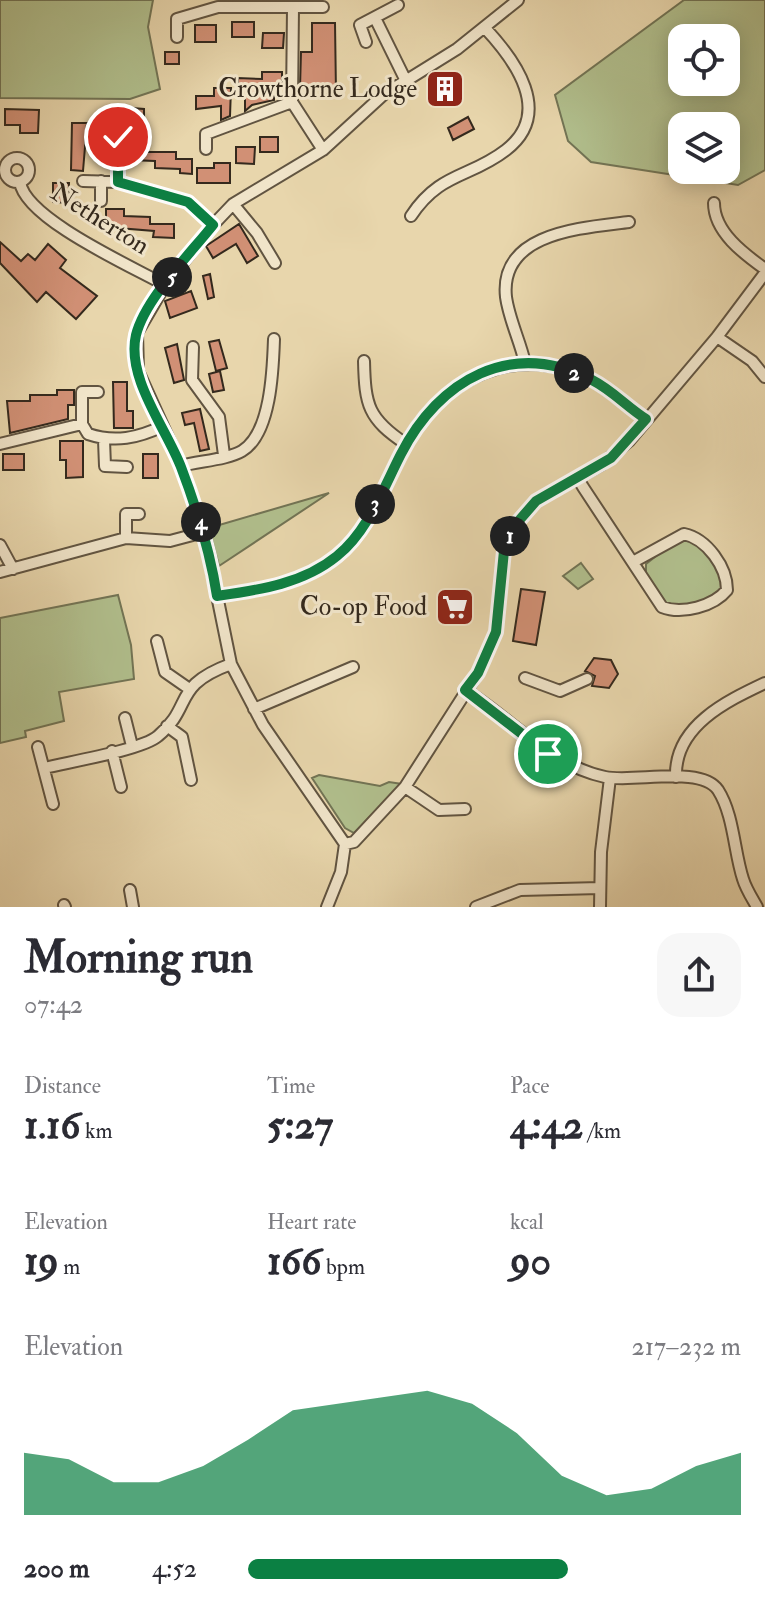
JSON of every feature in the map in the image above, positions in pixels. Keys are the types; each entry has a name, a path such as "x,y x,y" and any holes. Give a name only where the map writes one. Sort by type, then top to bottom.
{"street":[{"path":"327,907 341,872 345,844 254,709 231,664 204,532 181,466 138,371 135,342 140,324 165,285 233,204 323,150 383,95 485,28 518,0"},
{"path":"366,42 360,25 398,5"},
{"path":"177,37 177,19 218,7 323,7"},
{"path":"293,8 292,102 323,150"},
{"path":"375,18 406,81"},
{"path":"411,216 434,187 507,150 521,130 529,104 525,80 485,28"},
{"path":"206,149 206,134 292,102"},
{"path":"98,135 118,137 118,182"},
{"path":"83,181 118,182 188,202 213,225"},
{"path":"101,181 101,201"},
{"name":"Netherton","path":"20,182 21,191 30,201 59,225 165,285"},
{"path":"345,844 354,842 405,787 478,673 496,632 504,551 511,534 536,501 611,458 717,337 765,271 730,239 714,213 714,203"},
{"path":"233,204 257,233 275,263"},
{"path":"525,363 505,286 509,267 519,253 534,243 564,232 629,222"},
{"path":"717,337 752,361 765,377"},
{"path":"181,466 241,452 258,437 265,415 277,345"},
{"path":"193,347 192,380 219,417 224,455"},
{"path":"364,361 365,393 370,412 381,428 406,444"},
{"path":"217,596 261,590 294,580 335,558 360,533 406,444 437,401 466,379 499,366 525,363 563,369 592,380 646,419"},
{"path":"98,392 82,392 82,424 88,434 104,440 135,438 163,426"},
{"path":"0,444 82,424"},
{"path":"104,440 105,466 127,467"},
{"path":"577,477 662,607 673,611 717,602 727,590 727,575 698,537 684,534 633,562"},
{"path":"126,538 126,514 139,514"},
{"path":"0,572 126,538 170,541 204,532"},
{"path":"0,545 13,569"},
{"path":"157,641 165,672 188,688"},
{"path":"44,768 148,743 167,726 188,688 203,676 231,664"},
{"path":"254,709 353,667"},
{"path":"525,678 560,691 587,679"},
{"path":"676,777 679,754 699,724 722,703 765,683"},
{"path":"465,690 548,754 570,767 610,778 706,780 718,790 744,881 757,907"},
{"path":"125,718 132,746"},
{"path":"167,726 182,737 191,780"},
{"path":"38,747 53,804"},
{"path":"112,751 121,787"},
{"path":"600,907 610,778"},
{"path":"405,787 439,810 465,809"},
{"path":"476,907 520,890 600,888"},
{"path":"130,890 133,907"}],"green space":[{"path":"0,0 153,0 148,27 160,89 130,99 0,98"},
{"path":"684,0 765,0 765,170 740,184 740,112 668,112 668,174 591,162 568,141 555,95"},
{"path":"329,493 219,566 209,528"},
{"path":"694,537 724,573 725,589 697,602 682,605 666,603 646,574 646,564 679,538"},
{"path":"581,563 593,579 578,589 563,576"},
{"path":"118,595 131,645 134,679 59,692 64,721 25,731 26,737 0,743 0,618"},
{"path":"319,775 380,786 389,782 402,784 354,833 345,828 312,778"}],"building":[{"path":"232,22 254,22 254,37 232,37"},
{"path":"312,23 335,23 336,93 320,93 320,87 300,88 301,52 312,52"},
{"path":"195,25 216,25 216,42 195,42"},
{"path":"263,33 284,33 283,48 262,48"},
{"path":"165,52 179,52 179,64 165,64"},
{"path":"262,72 282,72 282,88 274,88 274,100 252,105 245,111 245,95 238,95 238,78 262,79"},
{"name":"Crowthorne Lodge","path":"450,75 458,93 434,103 429,91 438,87 436,82"},
{"path":"214,88 231,88 230,116 221,120 221,106 196,109 196,96 214,96"},
{"path":"131,108 144,109 144,120 131,120"},
{"path":"5,109 39,110 38,133 20,133 20,125 5,125"},
{"name":"Crowthorne Lodge","path":"468,117 474,129 453,140 448,128"},
{"path":"72,123 87,123 83,171 71,170"},
{"path":"260,137 278,137 278,152 260,152"},
{"path":"130,145 147,146 147,152 176,152 176,159 192,159 192,174 180,173 180,169 155,168 155,161 130,160"},
{"path":"236,147 255,147 254,164 236,163"},
{"path":"214,163 230,163 230,183 197,183 197,168 214,168"},
{"path":"53,183 69,183 68,203 53,202"},
{"path":"106,209 124,209 124,216 150,217 150,224 174,224 174,238 153,237 154,231 106,227"},
{"path":"239,224 258,256 247,263 236,244 213,258 206,246"},
{"path":"0,242 21,261 28,254 35,260 48,244 66,260 60,268 97,296 76,319 46,292 37,302 0,263"},
{"path":"210,274 214,297 208,299 203,276"},
{"path":"191,291 197,308 170,318 165,301"},
{"path":"219,340 227,368 216,371 209,342"},
{"path":"177,344 184,380 174,383 165,348"},
{"path":"220,371 224,390 213,392 209,374"},
{"path":"113,382 127,382 127,411 133,411 133,428 114,428"},
{"path":"57,390 74,390 74,405 68,405 68,419 10,433 7,401 30,401 30,395 57,395"},
{"path":"200,409 209,449 200,451 194,423 185,425 182,413"},
{"path":"60,441 83,441 83,477 66,478 66,460 60,460"},
{"path":"3,454 24,454 24,470 3,470"},
{"path":"143,454 158,454 158,478 143,478"},
{"path":"521,589 545,592 536,645 513,641"},
{"path":"594,658 611,660 618,674 609,688 592,686 595,676 585,671"}],"place":[{"name":"Crowthorne Lodge","path":"445,89"},
{"name":"Co-op Food","path":"455,607"}],"route":[{"path":"118,137 118,182 188,202 213,225 165,285 140,324 135,342 143,385 181,466 204,532 217,596 261,590 294,580 314,572 335,558 360,533 406,444 422,421 437,401 466,379 499,366 541,364 592,380 646,419 611,458 536,501 516,524 506,544 496,632 478,673 465,690 548,754"}]}
